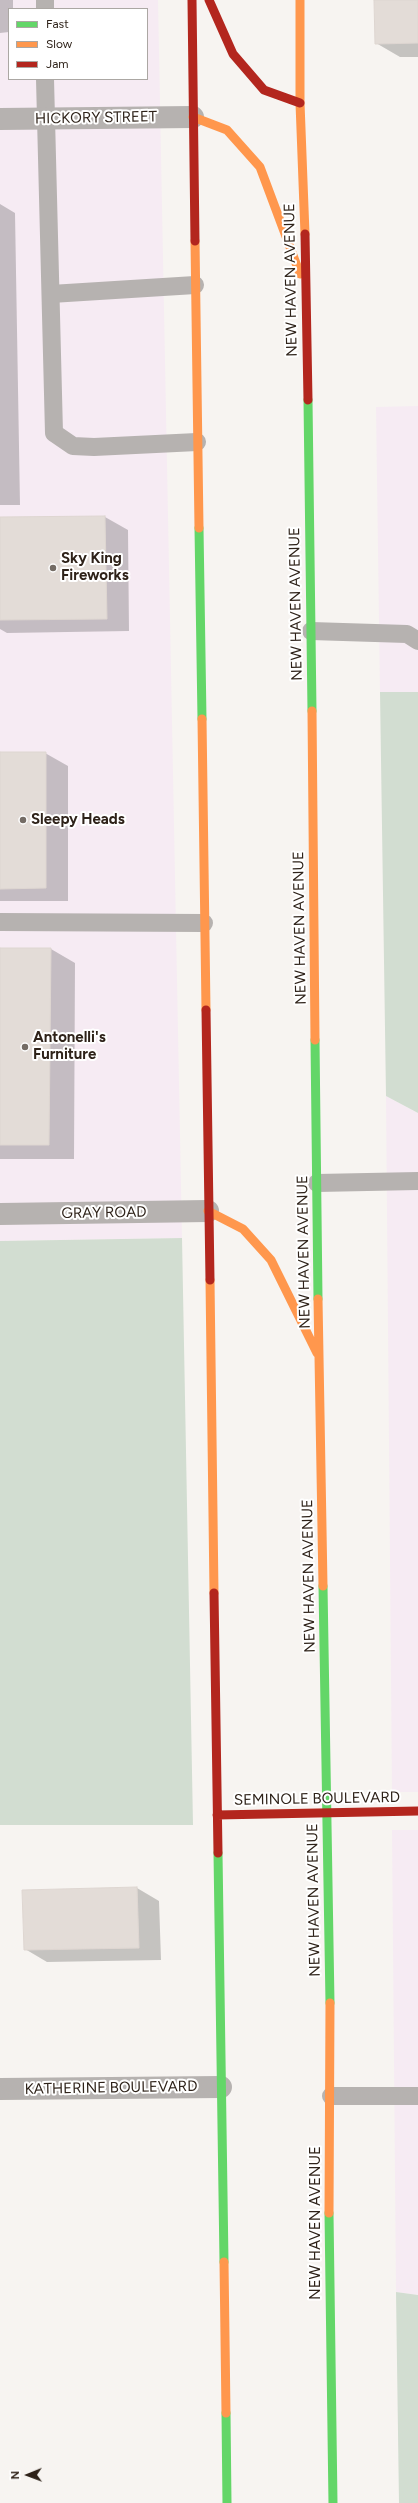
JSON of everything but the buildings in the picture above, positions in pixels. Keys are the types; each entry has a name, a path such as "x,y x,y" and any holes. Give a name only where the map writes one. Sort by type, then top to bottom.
{"main road":[{"path":"192,0 227,2503"},
{"path":"209,0 233,54 264,90 300,103"},
{"name":"NEW HAVEN AVENUE","path":"300,0 300,103 307,292 319,1357 331,2096 329,2238 333,2503"},
{"path":"193,117 227,130 260,167 307,292"},
{"path":"208,1211 243,1229 271,1260 319,1357"},
{"name":"SEMINOLE BOULEVARD","path":"217,1815 418,1810"}],"street":[{"name":"HICKORY STREET","path":"0,119 193,117"},
{"name":"GRAY ROAD","path":"0,1214 208,1211"},
{"name":"KATHERINE BOULEVARD","path":"0,2090 221,2087"}],"lane":[{"path":"45,80 54,433 73,446 94,447 197,442"},
{"path":"50,294 195,285"},
{"path":"311,631 406,634 418,641"},
{"path":"0,922 204,923"},
{"path":"317,1183 418,1181"},
{"path":"331,2096 418,2096"}],"shaded area":[{"path":"0,0 158,0 182,1238 0,1241"},
{"path":"418,406 418,692 380,692 376,407"},
{"path":"380,692 418,692 418,1113 386,1096"},
{"path":"386,1096 418,1113 418,1792 392,1792"},
{"path":"182,1238 193,1825 0,1825 0,1241"},
{"path":"392,1830 418,1830 418,2295 396,2292"},
{"path":"396,2292 418,2295 418,2503 399,2503"}],"traffic: fast":[{"path":"308,400 312,711"},
{"path":"199,528 202,719"},
{"path":"315,1040 318,1299"},
{"path":"323,1586 330,2003"},
{"path":"218,1853 224,2262"},
{"path":"329,2213 333,2503"},
{"path":"226,2413 227,2503"}],"traffic: slow":[{"path":"300,0 300,103 305,234"},
{"path":"193,117 227,130 260,167 300,274"},
{"path":"195,241 199,528"},
{"path":"312,711 315,1040"},
{"path":"202,719 206,1010"},
{"path":"208,1211 243,1229 271,1260 317,1353"},
{"path":"210,1280 214,1593"},
{"path":"318,1299 323,1586"},
{"path":"329,2213 330,2003"},
{"path":"224,2262 226,2413"}],"traffic: jam":[{"path":"192,0 195,241"},
{"path":"209,0 233,54 264,90 300,103"},
{"path":"305,234 308,400"},
{"path":"206,1010 210,1280"},
{"path":"214,1593 218,1853"},
{"path":"217,1815 418,1811"}],"place":[{"name":"Sky King Fireworks","path":"53,568"},
{"name":"Sleepy Heads","path":"23,820"},
{"name":"Antonelli's Furniture","path":"25,1047"}]}
